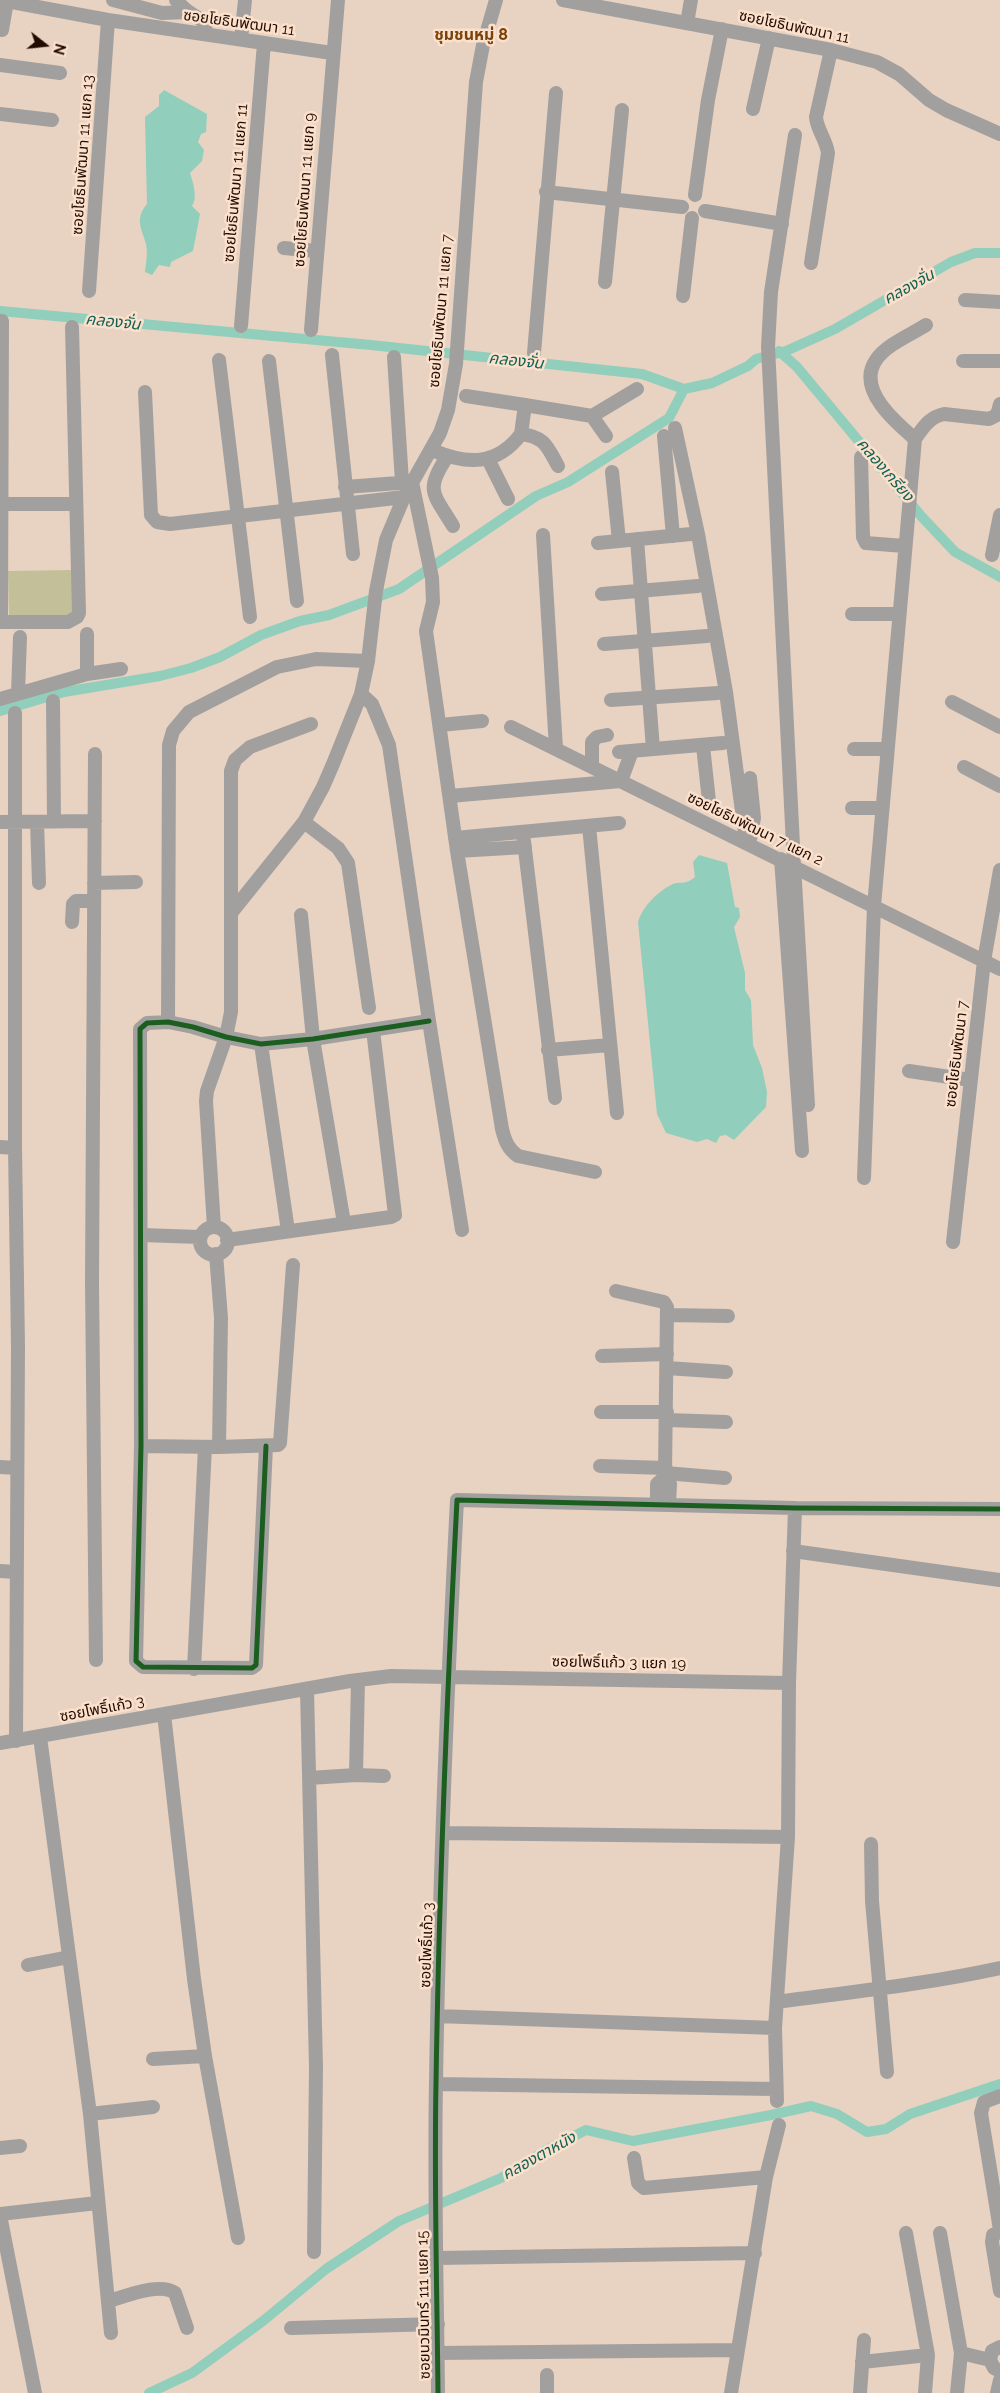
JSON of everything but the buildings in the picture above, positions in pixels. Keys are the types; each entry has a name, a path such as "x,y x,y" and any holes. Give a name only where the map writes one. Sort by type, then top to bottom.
{"street":[{"path":"113,0 162,13 188,12"},
{"path":"176,0 188,12 204,22 206,34"},
{"path":"241,39 246,0"},
{"path":"332,53 338,0"},
{"name":"ซอยโยธินพัฒนา 11 แยก 7","path":"231,913 304,822 324,787 361,694 368,661 376,591 386,540 404,496 407,482 432,450 448,410 456,364 476,82 483,45 496,0"},
{"name":"ซอยโยธินพัฒนา 11","path":"563,0 580,1 831,50 876,62 899,74 929,100 961,119 1000,134"},
{"path":"687,23 691,0"},
{"path":"2,30 3,1"},
{"name":"ซอยโยธินพัฒนา 11","path":"3,1 108,20 332,53"},
{"name":"ซอยโยธินพัฒนา 11 แยก 13","path":"89,291 108,20"},
{"path":"695,195 708,100 722,29"},
{"path":"753,109 769,38"},
{"name":"ซอยโยธินพัฒนา 11 แยก 11","path":"241,326 264,43"},
{"path":"811,263 828,153 816,123 816,117 831,50"},
{"name":"ซอยโยธินพัฒนา 11 แยก 9","path":"311,330 332,53"},
{"path":"0,65 60,73"},
{"path":"534,353 546,192 556,93"},
{"path":"605,282 622,110"},
{"path":"0,114 52,120"},
{"path":"795,135 769,310 768,347 787,862 802,1151"},
{"path":"546,192 682,207"},
{"path":"695,195 704,200 705,211 701,216 692,218 686,216 682,207 684,199 695,195"},
{"path":"705,211 782,224"},
{"path":"683,296 692,218"},
{"path":"284,248 316,252"},
{"path":"965,300 1000,302"},
{"path":"2,321 0,622 68,622 77,618 80,608 75,504 72,327"},
{"path":"914,439 894,421 877,398 870,379 876,360 884,351 926,325"},
{"path":"332,355 346,503 353,554"},
{"path":"394,357 407,482 429,557 432,578 434,602 426,631 456,845 502,1130 506,1144 518,1156 595,1172"},
{"path":"219,360 250,617"},
{"path":"269,361 296,601"},
{"path":"963,361 1000,361"},
{"path":"466,396 592,416 637,389"},
{"path":"145,392 153,519 157,522 170,524 404,496"},
{"path":"864,1178 874,906 904,546 911,492 914,439 930,420 938,415 989,419 997,415 1000,404"},
{"path":"432,450 446,456 488,460 508,450 521,434 524,405"},
{"path":"592,416 606,436"},
{"path":"673,536 670,432 693,507 726,692 747,842"},
{"path":"521,434 536,436 541,439 558,466"},
{"path":"446,456 436,472 433,486 434,493 453,526"},
{"path":"861,457 863,537 866,543 874,545 904,546"},
{"path":"488,460 508,499"},
{"path":"612,472 619,540"},
{"path":"345,487 407,482"},
{"path":"0,504 75,504"},
{"path":"992,555 1000,515"},
{"path":"598,542 691,534"},
{"path":"543,535 556,748"},
{"path":"637,539 651,696 653,749"},
{"path":"602,594 698,586"},
{"path":"852,614 898,614"},
{"path":"87,674 88,634"},
{"path":"604,644 707,636"},
{"path":"18,693 20,637"},
{"path":"168,1022 169,745 173,731 189,712 277,668 316,659 368,661"},
{"path":"0,699 87,674 121,669"},
{"path":"361,694 372,704 389,745 428,1021 462,1230"},
{"path":"611,700 651,696 718,694"},
{"path":"53,701 54,821"},
{"path":"952,702 1000,728"},
{"path":"15,714 15,1148 18,1346 16,1741"},
{"path":"440,725 482,721"},
{"path":"214,1227 205,1112 207,1091 226,1037 231,1012 230,786 235,760 250,747 311,724"},
{"name":"ซอยโยธินพัฒนา 7 แยก 2","path":"511,727 747,842 1000,969"},
{"path":"592,766 592,742 597,738 607,735"},
{"path":"450,796 621,781 626,752 723,743"},
{"path":"703,746 709,801"},
{"path":"854,749 887,749"},
{"path":"95,754 92,1283 96,1660"},
{"path":"964,767 1000,786"},
{"path":"747,842 754,818 750,778"},
{"path":"852,808 882,808"},
{"path":"0,822 95,821"},
{"path":"37,822 39,883"},
{"path":"304,822 338,848 348,863 369,1008"},
{"path":"456,845 524,840 589,826 619,823"},
{"path":"589,826 617,1112"},
{"path":"524,840 555,1098"},
{"path":"787,862 808,1105"},
{"name":"ซอยโยธินพัฒนา 7","path":"953,1242 984,961 1000,870"},
{"path":"94,883 136,882"},
{"path":"72,922 74,904 76,902 94,901"},
{"path":"301,915 313,1040 344,1223"},
{"path":"266,1446 256,1665 252,1668 194,1669 143,1667 136,1661 141,1446 140,1030 148,1023 168,1022 261,1044 313,1040 428,1021"},
{"path":"227,1240 391,1217 396,1213 373,1030"},
{"path":"261,1044 288,1231"},
{"path":"548,1050 610,1045"},
{"path":"909,1071 970,1080"},
{"path":"0,1147 15,1148"},
{"path":"214,1227 223,1230 227,1240 224,1249 216,1254 209,1254 202,1248 200,1237 207,1228 214,1227"},
{"path":"141,1236 200,1237"},
{"path":"216,1254 221,1318 219,1448"},
{"path":"141,1446 219,1448 278,1445 281,1440 293,1264"},
{"path":"616,1290 664,1302 667,1307 666,1472 670,1484 663,1503"},
{"path":"667,1315 728,1316"},
{"path":"602,1356 667,1361 726,1372"},
{"path":"601,1412 726,1422"},
{"path":"194,1669 205,1447"},
{"path":"600,1466 725,1478"},
{"path":"0,1467 17,1468"},
{"path":"448,1676 457,1500 663,1503 794,1508 1000,1509"},
{"path":"436,2084 777,2095 775,2028 788,1836 788,1683 794,1508"},
{"path":"793,1551 1000,1580"},
{"path":"0,1571 16,1572"},
{"name":"ซอยโพธิ์แก้ว 3","path":"0,1743 358,1680 391,1676 448,1676 437,2016 436,2216"},
{"name":"ซอยโพธิ์แก้ว 3 แยก 19","path":"448,1676 788,1683"},
{"path":"356,1774 358,1680"},
{"path":"307,1690 316,2067 314,2252"},
{"path":"164,1714 205,2056 238,2238"},
{"path":"40,1737 90,2114 111,2333"},
{"path":"309,1778 356,1774 384,1776"},
{"path":"443,1833 788,1836"},
{"path":"871,1844 872,1901 878,1989 887,2072"},
{"path":"28,1965 69,1957"},
{"path":"777,2002 878,1989 1000,1968"},
{"path":"437,2016 775,2028"},
{"path":"153,2059 205,2056"},
{"path":"1000,2096 984,2102 981,2113 1000,2231 992,2239 1000,2291"},
{"path":"90,2114 153,2107"},
{"path":"731,2393 766,2177 779,2125"},
{"path":"0,2148 20,2146"},
{"path":"634,2158 638,2183 644,2188 766,2177"},
{"path":"34,2393 0,2215 98,2202"},
{"name":"ซอยนวมินทร์ 111 แยก 15","path":"436,2216 438,2393"},
{"path":"906,2233 928,2355 925,2393"},
{"path":"940,2233 962,2353 957,2393"},
{"path":"436,2258 755,2253"},
{"path":"109,2301 135,2292 172,2290 175,2293 187,2328"},
{"path":"291,2328 438,2324"},
{"path":"860,2393 864,2340"},
{"path":"1000,2347 992,2351 990,2360 994,2368 1000,2371"},
{"path":"438,2353 738,2350"},
{"path":"962,2353 990,2360"},
{"path":"862,2362 928,2355"},
{"path":"547,2375 547,2393"},
{"path":"997,2393 1000,2380"}],"shaded area":[{"path":"74,570 75,615 9,617 8,571"}],"water":[{"path":"164,90 207,114 206,132 201,134 198,142 204,150 202,161 190,173 195,194 192,206 200,214 193,251 171,262 170,267 159,265 152,275 145,272 147,247 140,224 141,214 147,204 145,117 159,106 159,95"},
{"path":"699,855 727,863 735,907 739,908 740,917 734,927 745,973 745,990 751,1000 753,1045 762,1068 767,1092 766,1107 734,1140 726,1135 720,1136 716,1143 707,1139 697,1142 666,1133 657,1114 638,922 647,905 662,891 673,884 685,882 695,877 693,862"}],"waterway":[{"name":"คลองจั่น","path":"0,311 371,345 642,374 684,389 712,383 748,366 756,359 786,351 835,329 951,262 975,253 1000,253"},
{"name":"คลองเกรียง","path":"779,351 797,367 922,517 955,552 1000,577"},
{"path":"0,711 64,692 160,676 191,668 220,657 261,635 300,621 329,615 399,589 536,496 568,482 669,418 684,389"},
{"name":"คลองตาหนัง","path":"149,2393 192,2373 263,2321 326,2269 399,2221 501,2178 546,2150 586,2130 633,2141 811,2106 837,2114 867,2132 886,2129 910,2114 1000,2084"}],"cycle path":[{"path":"266,1446 256,1665 252,1668 143,1667 136,1661 141,1446 140,1029 147,1023 168,1022 261,1044 313,1039 429,1021"},
{"path":"438,2393 435,2160 437,2010 444,1792 457,1500 795,1508 1000,1509"}],"district":[{"name":"ชุมชนหมู่ 8","path":"471,35"}]}
